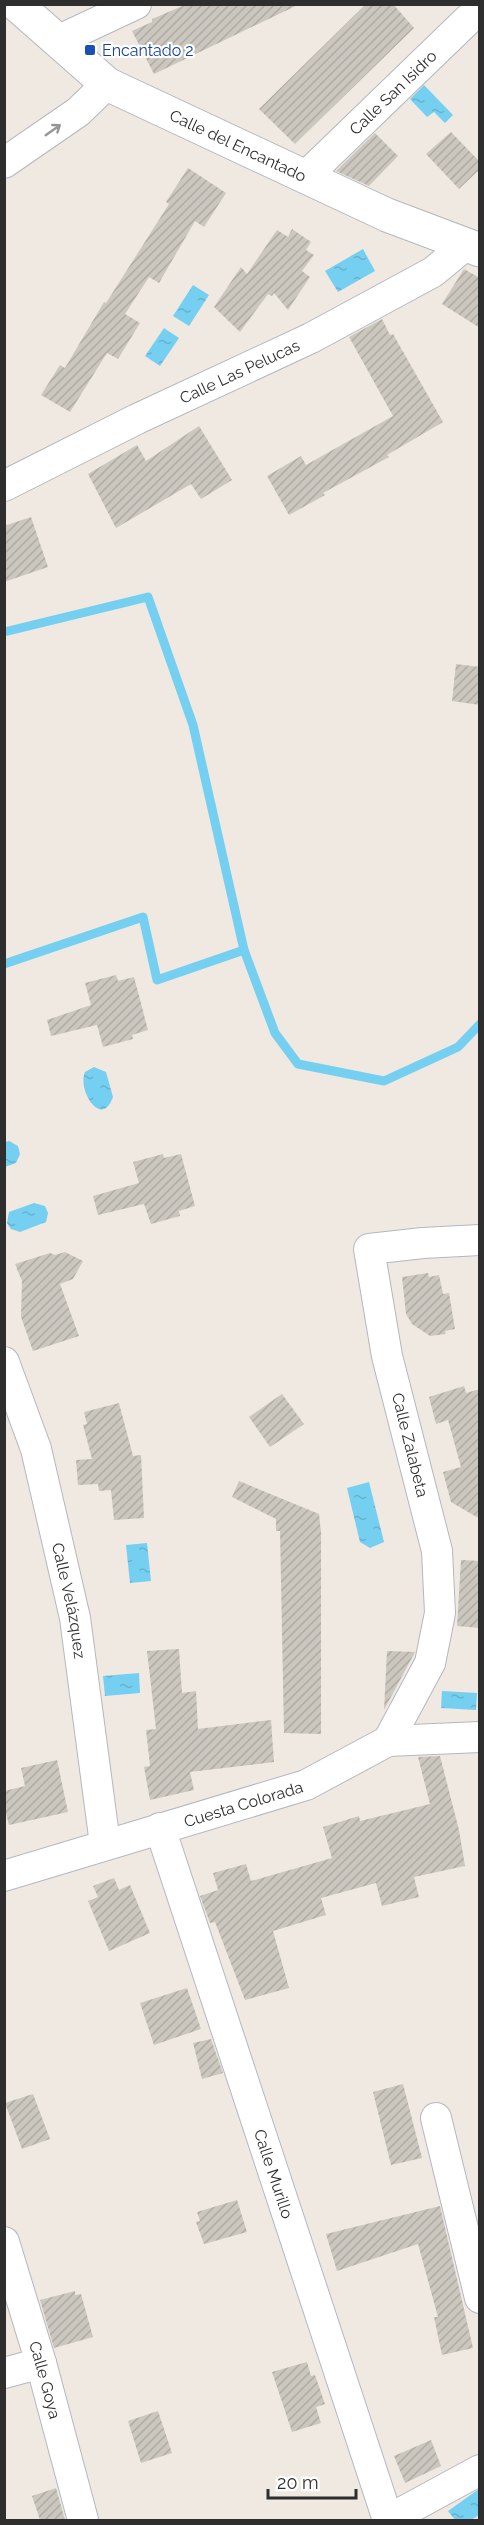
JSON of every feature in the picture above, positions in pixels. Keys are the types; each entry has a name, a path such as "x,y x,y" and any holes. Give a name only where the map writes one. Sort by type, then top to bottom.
{"street":[{"name":"Calle del Encantado","path":"16,4 107,84 387,215 473,247"},
{"path":"57,41 136,4"},
{"name":"Calle San Isidro","path":"305,177 480,8"},
{"path":"4,163 78,112 107,84"},
{"name":"Calle Las Pelucas","path":"4,486 137,419 311,338 433,272 473,247"},
{"name":"Calle Zalabeta","path":"388,1741 430,1663 440,1613 437,1551 387,1356 369,1248 480,1240"},
{"name":"Calle Velázquez","path":"4,1362 36,1449 75,1618 105,1844"},
{"name":"Cuesta Colorada","path":"4,1876 306,1785 388,1741 480,1737"},
{"name":"Calle Murillo","path":"160,1828 388,2520 480,2470"},
{"path":"436,2118 480,2298"},
{"name":"Calle Goya","path":"4,2242 41,2363 83,2520"},
{"path":"4,2373 41,2363"}],"water":[{"path":"424,85 453,115 445,123 434,112 427,117 410,99"},
{"path":"363,249 375,271 338,292 325,271"},
{"path":"193,285 209,295 189,326 173,316"},
{"path":"164,328 179,338 160,366 145,356"},
{"path":"94,1067 106,1072 113,1097 108,1106 102,1109 92,1103 84,1088 85,1072"},
{"path":"9,1141 18,1146 20,1154 16,1163 5,1167 5,1142"},
{"path":"34,1203 45,1206 48,1213 46,1222 20,1232 11,1229 7,1223 9,1212"},
{"path":"369,1482 384,1542 370,1548 360,1542 347,1488"},
{"path":"147,1543 151,1581 130,1583 126,1545"},
{"path":"139,1673 140,1693 105,1696 103,1676"},
{"path":"442,1691 477,1693 476,1710 441,1708"},
{"path":"479,2489 479,2515 471,2520 455,2520 448,2511"}],"building":[{"path":"187,4 300,4 154,74 132,31 152,22 152,19"},
{"path":"366,4 393,4 414,28 295,144 259,109"},
{"path":"451,132 480,162 480,169 459,189 426,154"},
{"path":"375,133 398,156 369,186 336,171"},
{"path":"188,168 226,193 204,227 195,221 159,283 149,277 125,314 140,323 118,359 107,353 70,412 41,395 60,365 65,368 104,302 106,303 169,204 166,202"},
{"path":"292,229 311,242 306,250 314,255 302,271 310,277 288,310 274,293 272,296 268,294 240,332 214,307 241,267 247,274 277,230 288,237"},
{"path":"464,269 480,278 480,328 442,304"},
{"path":"382,319 390,335 393,334 443,422 387,455 389,457 323,493 325,495 289,515 267,476 301,456 306,465 393,416 349,337"},
{"path":"199,426 232,480 201,499 191,484 116,528 88,474 137,445 146,461"},
{"path":"31,517 48,567 4,582 4,526"},
{"path":"456,664 480,667 480,705 452,701"},
{"path":"116,975 118,981 134,977 148,1030 132,1035 133,1039 103,1047 97,1025 51,1036 47,1020 91,1005 85,983"},
{"path":"163,1154 164,1158 181,1154 195,1206 179,1211 180,1216 151,1224 144,1204 98,1215 93,1196 139,1183 133,1162"},
{"path":"65,1252 83,1261 73,1279 60,1284 79,1336 33,1351 21,1317 22,1281 15,1264 50,1253 55,1255"},
{"path":"428,1273 429,1277 439,1275 443,1294 449,1293 455,1329 445,1331 446,1334 430,1336 412,1324 406,1314 402,1277"},
{"path":"464,1386 466,1393 480,1389 480,1519 451,1502 443,1472 461,1467 448,1420 436,1424 429,1397"},
{"path":"282,1394 304,1424 270,1447 249,1417"},
{"path":"119,1403 133,1456 141,1455 144,1518 114,1520 111,1490 99,1491 98,1484 78,1485 76,1460 92,1459 83,1425 87,1424 84,1412"},
{"path":"239,1481 319,1514 321,1532 321,1734 284,1733 280,1531 276,1531 276,1519 232,1497"},
{"path":"461,1560 480,1561 480,1628 457,1626"},
{"path":"179,1649 182,1693 196,1691 198,1729 271,1720 274,1762 190,1772 194,1790 150,1800 144,1767 150,1766 146,1730 156,1729 147,1651"},
{"path":"387,1651 415,1652 384,1710"},
{"path":"440,1756 459,1830 465,1866 414,1877 419,1897 382,1906 376,1883 321,1898 326,1915 273,1931 289,1988 245,2000 215,1922 210,1923 200,1896 218,1890 213,1873 246,1864 251,1881 332,1858 323,1827 359,1816 360,1821 430,1804 418,1757"},
{"path":"57,1760 68,1812 9,1825 4,1806 4,1791 25,1786 21,1768"},
{"path":"114,1878 119,1890 130,1885 150,1933 109,1951 88,1901 98,1897 93,1886"},
{"path":"187,1988 201,2029 154,2045 140,2003"},
{"path":"211,2039 223,2073 202,2079 193,2043"},
{"path":"403,2084 422,2158 391,2165 373,2092"},
{"path":"33,2094 50,2139 22,2149 5,2103"},
{"path":"237,2200 247,2232 204,2244 196,2222 200,2221 197,2212"},
{"path":"440,2206 473,2348 442,2355 434,2317 438,2317 418,2244 337,2271 326,2234"},
{"path":"75,2291 75,2295 81,2294 93,2337 54,2348 40,2300"},
{"path":"307,2362 311,2376 315,2375 325,2404 316,2407 321,2423 292,2432 272,2372"},
{"path":"158,2411 172,2453 141,2463 128,2421"},
{"path":"431,2440 441,2466 405,2483 394,2456"},
{"path":"56,2488 65,2520 40,2520 32,2496"}],"waterway":[{"path":"4,632 148,597 193,725 244,950 275,1033 298,1064 384,1081 458,1047 480,1024"},
{"path":"4,964 143,917 157,980 244,950"}],"place":[{"name":"Encantado 2","path":"90,50"}]}
